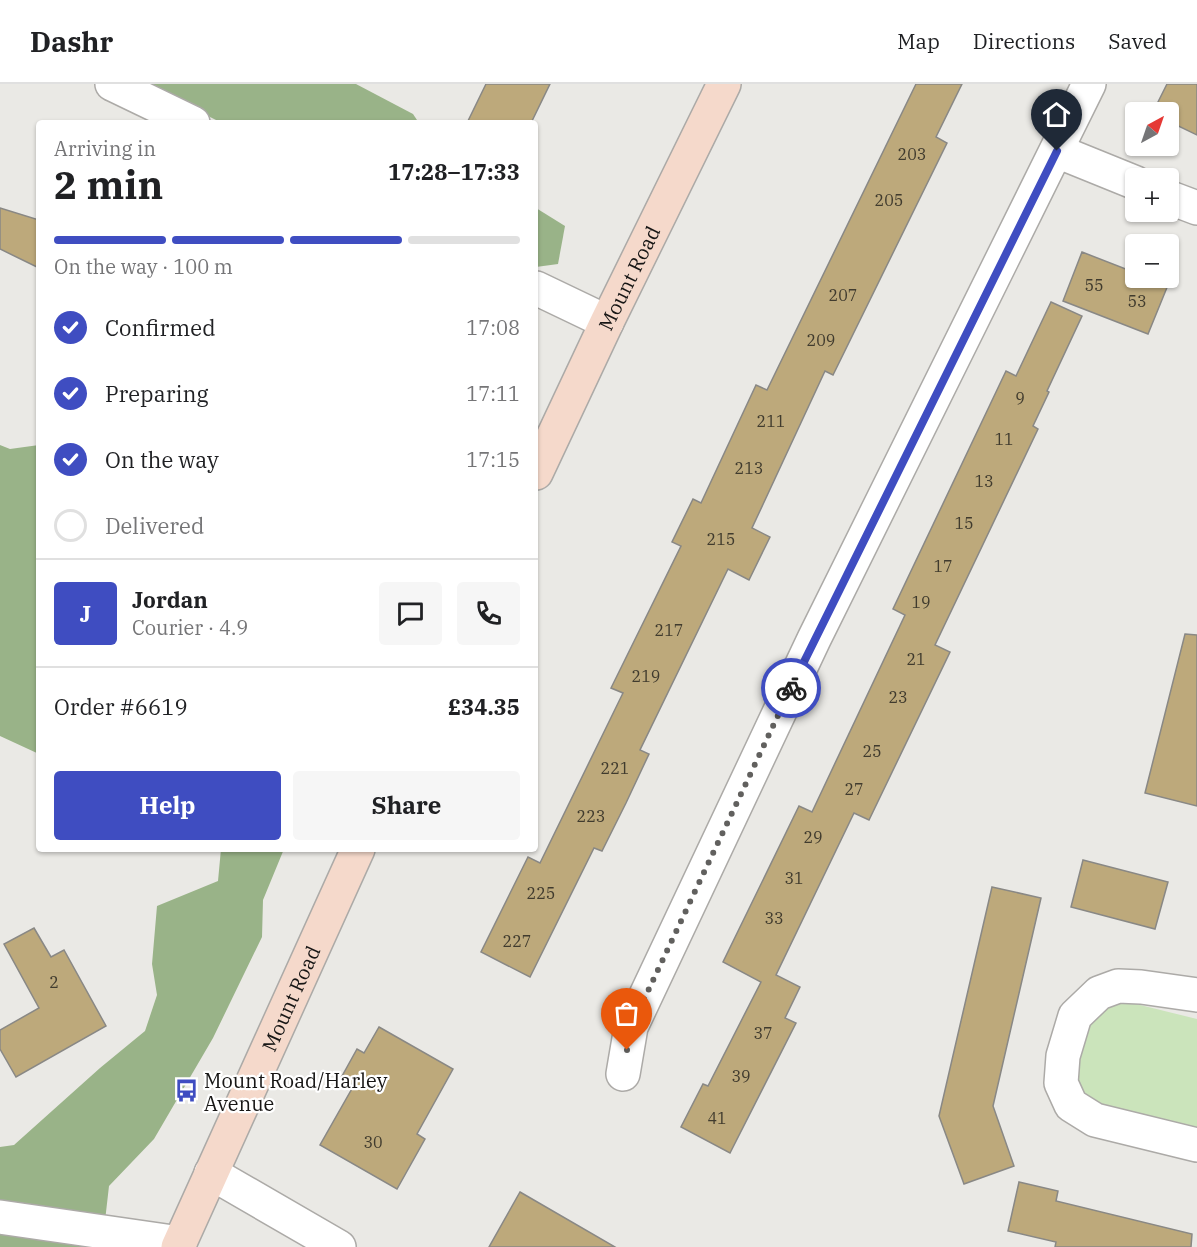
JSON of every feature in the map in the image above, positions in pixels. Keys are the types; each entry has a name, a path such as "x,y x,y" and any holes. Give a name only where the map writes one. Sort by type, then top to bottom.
{"main road":[{"name":"Mount Road","path":"538,469 724,84"},
{"name":"Mount Road","path":"179,1245 357,852"}],"street":[{"path":"112,84 187,120"},
{"path":"623,1074 631,1027 636,1016 814,639 1089,84"},
{"path":"1057,151 1125,179"},
{"path":"1179,201 1197,208"},
{"path":"538,289 607,322"},
{"path":"1197,995 1118,986 1099,993 1075,1016 1063,1056 1061,1083 1071,1105 1095,1120 1197,1145"},
{"path":"211,1173 339,1247"},
{"path":"0,1217 179,1245"}],"green space":[{"path":"144,84 356,84 413,114 417,120 216,120"},
{"path":"538,209 565,226 558,264 538,267"},
{"path":"0,445 10,449 36,445 36,753 0,736"},
{"path":"221,852 283,852 263,900 262,937 213,1038 154,1139 109,1186 102,1247 0,1247 0,1147 14,1145 145,1031 157,995 152,964 157,906 218,881"},
{"path":"1132,1003 1197,1019 1197,1131 1100,1110 1077,1093 1075,1067 1088,1018 1101,1005"}],"building":[{"path":"486,84 550,84 532,120 468,120"},
{"path":"916,84 962,84 936,137 947,143 833,375 825,371 752,528 770,537 749,580 728,569 640,750 649,754 626,803 602,851 594,848 530,977 481,952 528,857 540,863 623,693 611,688 681,546 672,542 693,499 701,503 756,385 767,390"},
{"path":"1167,84 1197,84 1197,135 1179,126 1179,102 1158,102"},
{"path":"0,208 36,219 36,267 0,249"},
{"path":"1082,252 1125,269 1125,288 1167,288 1148,334 1063,301"},
{"path":"1051,302 1082,316 1033,426 1038,429 935,645 950,652 869,820 854,813 776,975 800,987 785,1018 796,1023 730,1153 681,1127 703,1084 708,1086 761,982 723,962 799,806 812,812 905,615 893,609 1006,371 1016,376"},
{"path":"1185,634 1197,635 1197,806 1145,793"},
{"path":"1083,860 1168,882 1155,929 1071,907"},
{"path":"992,887 1041,898 993,1106 1014,1166 964,1184 939,1116"},
{"path":"34,928 51,957 64,950 106,1026 16,1077 0,1049 0,1030 39,1008 4,944"},
{"path":"379,1027 453,1069 417,1134 425,1139 397,1189 320,1145 354,1085 341,1078 357,1049 364,1053"},
{"path":"1019,1182 1058,1191 1056,1201 1192,1234 1191,1247 1055,1247 1056,1242 1008,1231"},
{"path":"520,1192 615,1247 489,1247"}],"way so far":[{"path":"627,1050 631,1027 791,688"}],"place":[{"name":"Mount Road/Harley Avenue","path":"186,1091"}],"route":[{"path":"791,688 1057,151"}]}
